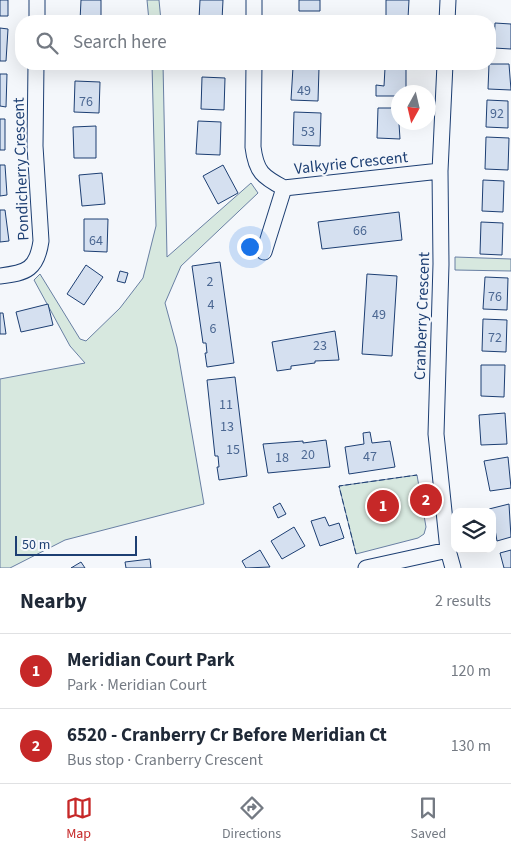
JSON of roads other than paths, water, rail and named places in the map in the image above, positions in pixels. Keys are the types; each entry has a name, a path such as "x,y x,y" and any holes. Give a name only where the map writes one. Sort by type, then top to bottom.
{"street":[{"path":"37,0 37,15"},
{"path":"254,0 254,15"},
{"path":"447,15 448,0"},
{"name":"Pondicherry Crescent","path":"0,276 21,273 30,268 39,256 41,241 35,146 36,70"},
{"name":"Valkyrie Crescent","path":"254,70 255,161 264,178 284,188 440,171"},
{"name":"Cranberry Crescent","path":"445,70 440,171 442,264 436,434 448,550 453,568"},
{"path":"264,252 284,188"},
{"path":"366,568 448,550"}],"place":[{"name":"6520 - Cranberry Cr Before Meridian Ct","path":"426,500"},
{"name":"Meridian Court Park","path":"383,506"}]}
